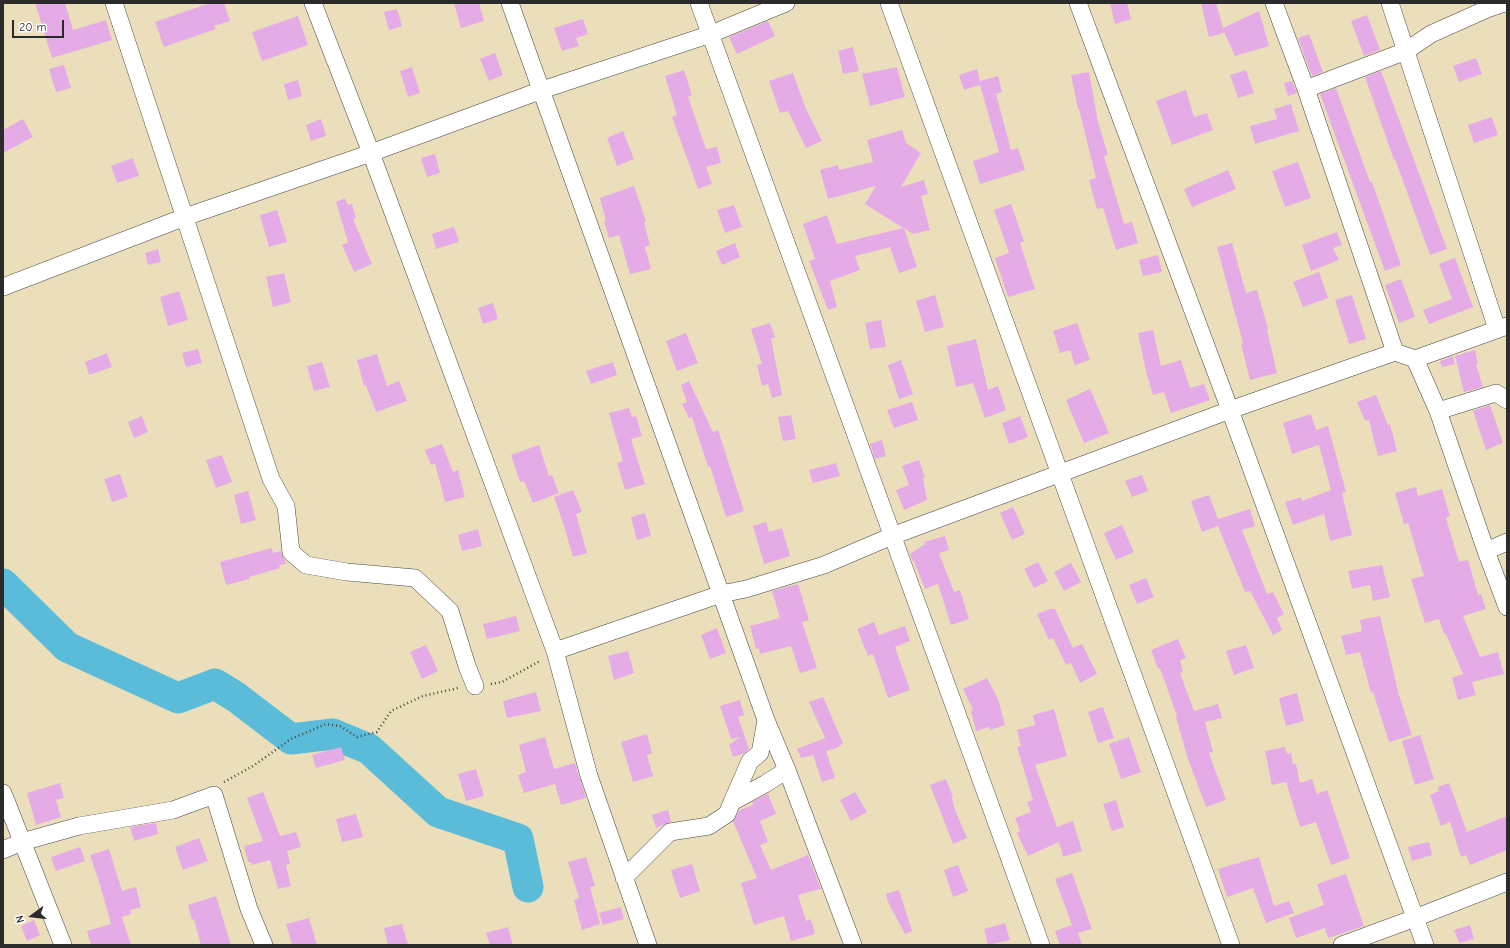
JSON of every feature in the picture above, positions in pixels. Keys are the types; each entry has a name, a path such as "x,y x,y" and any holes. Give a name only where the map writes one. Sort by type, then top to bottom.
{"street":[{"path":"114,3 271,479 286,506 291,552 306,565 347,572 415,578 450,611 475,686"},
{"path":"313,3 371,153 555,651 588,776 648,945"},
{"path":"510,3 766,720 787,770 853,945"},
{"path":"700,3 1041,945"},
{"path":"3,287 185,217 371,153 542,90 711,34 786,3"},
{"path":"889,3 1232,945"},
{"path":"1078,3 1230,410 1425,945"},
{"path":"1274,3 1306,89 1395,352"},
{"path":"555,651 721,594 746,589 824,565 892,536 1230,410 1395,352 1415,359 1502,328 1390,3"},
{"path":"1306,89 1406,51 1431,34 1487,9 1505,3"},
{"path":"1415,359 1438,411 1486,551 1507,607"},
{"path":"1438,411 1496,393 1507,400"},
{"path":"1486,551 1507,542"},
{"path":"624,878 670,832 709,826 727,814 750,761 760,752 766,720"},
{"path":"732,802 787,770"},
{"path":"3,793 62,945"},
{"path":"3,850 22,842 78,826 173,810 214,795 250,909 264,945"},
{"path":"1342,945 1507,882"}],"path":[{"path":"220,784 253,766 292,739 326,724 340,726 357,737 377,732 391,711 423,696 502,682 536,664 555,651"}],"building":[{"path":"35,3 65,3 73,30 106,20 112,40 52,58"},
{"path":"210,3 224,3 230,21 214,26 216,29 164,47 155,22"},
{"path":"454,3 479,3 484,21 461,28"},
{"path":"1110,3 1127,3 1131,19 1115,24"},
{"path":"1201,3 1216,3 1223,28 1259,11 1269,46 1235,56 1223,30 1224,33 1209,37"},
{"path":"397,9 402,26 389,30 384,12"},
{"path":"1367,15 1380,50 1364,56 1351,21"},
{"path":"298,16 308,45 262,61 252,32"},
{"path":"583,19 588,34 576,38 579,46 562,51 554,28"},
{"path":"768,21 775,36 737,54 729,37"},
{"path":"1309,34 1323,72 1312,76 1298,38"},
{"path":"853,47 859,71 843,74 838,51"},
{"path":"495,53 503,75 489,81 480,59"},
{"path":"1476,58 1482,74 1459,82 1453,66"},
{"path":"64,65 71,88 56,92 49,69"},
{"path":"412,67 420,93 408,97 400,71"},
{"path":"897,67 905,97 870,106 862,74"},
{"path":"977,69 980,81 998,76 1002,92 996,94 1011,150 1018,148 1025,170 980,184 973,161 999,152 980,85 964,90 959,75"},
{"path":"684,70 692,95 688,97 706,149 717,147 721,163 706,167 712,184 698,189 672,117 677,115 665,76"},
{"path":"1246,70 1254,93 1238,98 1230,75"},
{"path":"1381,71 1447,249 1430,255 1395,159 1394,160 1365,77"},
{"path":"1089,72 1098,122 1108,155 1104,156 1124,224 1132,222 1138,243 1116,250 1103,208 1097,209 1089,180 1096,178 1078,109 1071,75"},
{"path":"793,73 806,109 822,141 806,148 788,111 780,113 769,81"},
{"path":"298,80 302,96 288,100 284,84"},
{"path":"1292,81 1297,93 1288,96 1284,83"},
{"path":"1336,88 1370,182 1372,182 1401,265 1385,271 1320,94"},
{"path":"1186,90 1194,117 1207,113 1213,130 1172,145 1156,101"},
{"path":"1291,104 1299,131 1255,144 1250,126 1277,119 1274,109"},
{"path":"1492,117 1498,135 1474,143 1468,125"},
{"path":"23,119 33,137 3,153 3,130"},
{"path":"321,119 326,136 311,141 306,125"},
{"path":"902,130 906,143 921,153 901,187 924,180 928,194 921,196 930,230 913,234 904,228 917,267 899,273 890,247 855,256 860,270 830,281 837,307 828,310 809,261 815,259 803,224 827,215 837,244 903,228 865,204 876,186 828,199 820,170 838,165 839,170 873,162 867,140"},
{"path":"623,131 634,159 617,166 607,138"},
{"path":"435,154 440,173 427,177 421,158"},
{"path":"133,158 139,176 117,183 111,166"},
{"path":"1298,162 1311,198 1285,207 1272,171"},
{"path":"1228,170 1236,189 1192,207 1184,189"},
{"path":"634,186 646,221 644,222 650,245 645,247 651,269 630,274 619,235 609,238 600,198"},
{"path":"345,198 348,205 352,204 356,218 353,219 372,264 354,272 342,245 348,242 336,202"},
{"path":"1011,204 1024,241 1020,243 1035,289 1008,297 995,258 1009,253 994,210"},
{"path":"734,205 742,227 725,233 717,210"},
{"path":"277,210 287,242 269,247 260,215"},
{"path":"454,227 459,242 436,249 432,234"},
{"path":"1337,232 1342,245 1333,248 1339,260 1311,271 1302,245"},
{"path":"735,243 740,257 722,265 716,251"},
{"path":"1232,243 1246,293 1257,290 1268,329 1277,373 1250,380 1241,344 1243,343 1217,247"},
{"path":"158,249 161,262 148,265 145,253"},
{"path":"1158,255 1162,272 1143,276 1139,260"},
{"path":"1455,258 1473,307 1429,324 1423,310 1452,299 1439,264"},
{"path":"1319,272 1328,298 1303,307 1293,282"},
{"path":"284,273 291,302 273,307 266,277"},
{"path":"1401,279 1415,317 1399,323 1385,285"},
{"path":"179,291 188,320 168,326 160,297"},
{"path":"935,295 944,327 925,332 916,301"},
{"path":"1352,295 1366,339 1349,344 1335,300"},
{"path":"493,303 498,319 483,324 478,308"},
{"path":"881,320 886,347 870,349 865,323"},
{"path":"770,323 775,337 771,339 782,395 772,398 768,384 762,386 757,365 762,364 751,329"},
{"path":"1077,323 1090,360 1075,365 1070,350 1060,353 1053,331"},
{"path":"1153,330 1161,366 1181,360 1190,388 1204,384 1210,400 1171,413 1164,392 1153,395 1138,333"},
{"path":"686,333 698,363 677,371 666,341"},
{"path":"976,339 988,390 998,386 1006,410 985,418 973,383 956,387 947,346"},
{"path":"198,349 202,363 186,367 182,353"},
{"path":"1475,350 1478,363 1476,364 1483,387 1464,392 1455,356"},
{"path":"107,353 112,367 89,375 85,362"},
{"path":"377,354 387,386 399,381 407,401 376,412 366,385 364,386 357,360"},
{"path":"1453,356 1455,364 1442,367 1440,361"},
{"path":"901,360 913,394 899,399 888,365"},
{"path":"322,362 330,387 314,391 307,366"},
{"path":"613,362 617,375 591,384 586,371"},
{"path":"689,381 713,432 718,430 744,511 726,517 710,466 708,467 692,417 689,418 682,404 687,402 681,385"},
{"path":"1090,389 1109,433 1084,443 1066,400"},
{"path":"1376,395 1388,425 1390,424 1397,451 1378,456 1369,420 1365,421 1357,402"},
{"path":"912,402 918,420 894,428 887,410"},
{"path":"1490,405 1503,443 1486,450 1473,411"},
{"path":"629,408 632,417 636,416 642,436 631,439 645,484 625,490 617,463 623,461 609,413"},
{"path":"1311,414 1316,430 1328,426 1346,492 1342,493 1352,535 1330,541 1324,514 1293,525 1285,502 1301,497 1302,501 1331,490 1319,445 1292,454 1283,423"},
{"path":"791,415 796,439 783,441 778,417"},
{"path":"142,416 148,432 134,438 128,422"},
{"path":"1020,416 1028,437 1009,444 1002,423"},
{"path":"882,440 886,456 875,459 870,444"},
{"path":"442,444 453,472 458,470 465,497 445,502 435,463 431,465 425,450"},
{"path":"539,445 549,476 552,475 559,493 533,503 524,481 520,482 511,455"},
{"path":"222,455 232,482 216,488 206,460"},
{"path":"919,460 925,478 923,478 927,500 904,510 896,490 909,485 902,466"},
{"path":"836,463 840,476 813,483 809,470"},
{"path":"120,474 128,497 112,502 104,479"},
{"path":"1142,475 1148,491 1132,497 1125,481"},
{"path":"1416,487 1418,496 1442,489 1450,516 1446,518 1459,562 1468,560 1478,595 1481,594 1486,609 1463,616 1480,657 1498,652 1504,674 1472,682 1476,695 1458,700 1452,678 1463,674 1446,634 1444,634 1439,619 1425,623 1411,579 1424,576 1408,523 1404,524 1395,493"},
{"path":"573,490 582,512 576,514 587,553 573,557 554,497"},
{"path":"248,491 256,520 241,524 234,495"},
{"path":"1209,495 1218,519 1250,509 1255,526 1242,530 1267,594 1273,592 1284,614 1277,618 1282,630 1273,635 1250,591 1245,592 1218,526 1202,532 1191,501"},
{"path":"1013,507 1025,534 1012,540 1000,513"},
{"path":"645,513 651,536 637,540 631,517"},
{"path":"766,522 769,532 782,528 790,556 764,564 753,526"},
{"path":"1122,525 1134,552 1116,560 1104,533"},
{"path":"478,529 482,546 462,551 458,535"},
{"path":"945,536 949,550 939,553 954,592 960,590 969,619 951,625 938,584 925,589 910,554 925,544 924,542"},
{"path":"272,548 273,553 281,551 286,564 279,565 280,568 249,577 250,579 226,585 220,562"},
{"path":"1038,562 1048,581 1034,588 1024,569"},
{"path":"1071,563 1081,582 1064,591 1054,572"},
{"path":"1382,565 1390,597 1373,601 1370,585 1352,589 1348,571"},
{"path":"1146,578 1154,597 1137,604 1129,585"},
{"path":"798,584 809,620 802,622 817,668 800,673 791,646 760,654 759,648 756,649 750,626 780,618 772,591"},
{"path":"1050,609 1055,609 1073,648 1082,644 1097,674 1080,683 1071,663 1066,665 1053,638 1049,640 1037,614"},
{"path":"516,616 520,631 487,639 483,624"},
{"path":"1380,616 1399,695 1412,735 1389,742 1373,692 1371,693 1360,652 1346,655 1341,636 1362,631 1360,620"},
{"path":"874,622 879,635 905,626 910,641 895,647 910,690 888,698 873,654 868,656 857,629"},
{"path":"717,628 726,653 710,659 701,635"},
{"path":"1178,639 1186,658 1180,660 1183,672 1180,673 1194,711 1218,704 1222,718 1205,722 1213,752 1209,753 1226,800 1206,807 1188,759 1176,717 1177,716 1160,668 1158,669 1151,650"},
{"path":"426,645 438,671 422,679 410,652"},
{"path":"1246,645 1254,668 1234,675 1226,651"},
{"path":"628,651 634,673 614,680 608,656"},
{"path":"987,678 998,699 1005,725 990,730 989,727 976,731 971,711 973,710 963,689"},
{"path":"536,692 541,711 507,718 503,701"},
{"path":"1297,693 1304,721 1286,726 1279,698"},
{"path":"823,697 843,743 837,748 826,751 835,778 822,782 813,755 801,758 797,749 825,738 809,702"},
{"path":"740,700 744,715 738,717 749,749 745,753 733,757 729,745 740,737 731,739 720,706"},
{"path":"1103,707 1114,738 1098,743 1088,712"},
{"path":"1054,709 1067,756 1035,765 1057,827 1073,821 1082,851 1063,857 1059,842 1028,856 1017,833 1020,831 1015,818 1031,812 1027,802 1033,800 1017,747 1021,746 1017,730 1035,725 1033,715"},
{"path":"647,734 652,753 647,755 653,776 633,782 621,742"},
{"path":"1420,735 1434,779 1415,785 1402,741"},
{"path":"545,737 554,769 575,763 586,798 561,805 555,784 524,793 518,775 526,772 519,745"},
{"path":"1129,737 1141,772 1121,779 1109,744"},
{"path":"341,747 345,760 316,768 312,755"},
{"path":"1285,747 1287,754 1291,753 1293,764 1296,764 1300,783 1312,779 1317,794 1327,790 1350,858 1331,865 1316,822 1300,827 1286,782 1272,785 1265,751"},
{"path":"476,769 484,796 466,801 458,774"},
{"path":"946,779 953,797 955,810 967,838 953,844 930,785"},
{"path":"60,783 64,798 56,800 61,817 36,825 27,793"},
{"path":"1449,783 1467,832 1507,816 1507,850 1470,865 1466,855 1461,857 1450,822 1441,826 1430,795 1439,791 1438,787"},
{"path":"263,792 280,836 296,832 301,847 287,851 290,864 286,865 291,886 278,889 270,860 252,865 251,862 248,862 244,846 263,841 247,798"},
{"path":"855,792 867,812 851,821 840,800"},
{"path":"768,794 776,814 760,821 768,842 760,845 771,870 808,855 821,889 798,895 806,921 811,919 815,934 791,941 784,916 754,925 741,883 757,878 733,821 740,810 753,805 752,802"},
{"path":"1116,800 1124,827 1112,831 1103,804"},
{"path":"668,810 671,822 656,828 652,815"},
{"path":"356,814 363,837 342,842 336,819"},
{"path":"156,823 158,834 134,841 130,827"},
{"path":"199,838 208,861 183,870 175,847"},
{"path":"1429,842 1432,855 1412,861 1408,847"},
{"path":"80,847 85,861 56,871 51,857"},
{"path":"109,849 122,891 136,887 141,907 130,910 131,914 122,917 131,945 91,945 87,931 111,924 90,855"},
{"path":"586,857 595,886 590,887 600,924 582,930 574,900 579,898 568,862"},
{"path":"1259,857 1274,906 1289,901 1294,913 1266,923 1253,888 1227,897 1218,869"},
{"path":"692,864 700,891 680,898 671,870"},
{"path":"958,865 968,891 953,897 944,870"},
{"path":"1072,873 1092,929 1078,933 1082,945 1060,945 1055,931 1072,925 1055,879"},
{"path":"1346,874 1364,926 1328,938 1325,928 1296,938 1289,918 1324,905 1317,884"},
{"path":"899,890 912,931 905,934 888,902 886,894"},
{"path":"216,896 231,945 201,945 194,919 192,920 188,905"},
{"path":"621,907 624,919 603,925 599,913"},
{"path":"309,918 317,945 292,945 286,924"},
{"path":"34,920 40,935 27,941 21,926"},
{"path":"1005,923 1010,940 988,945 984,929"},
{"path":"402,924 408,945 388,945 384,928"},
{"path":"1470,925 1474,939 1459,943 1454,930"},
{"path":"508,927 513,945 490,945 486,933"}],"waterway":[{"path":"3,584 67,647 178,698 215,684 236,697 291,739 333,734 369,749 438,812 518,839 528,887"}]}
